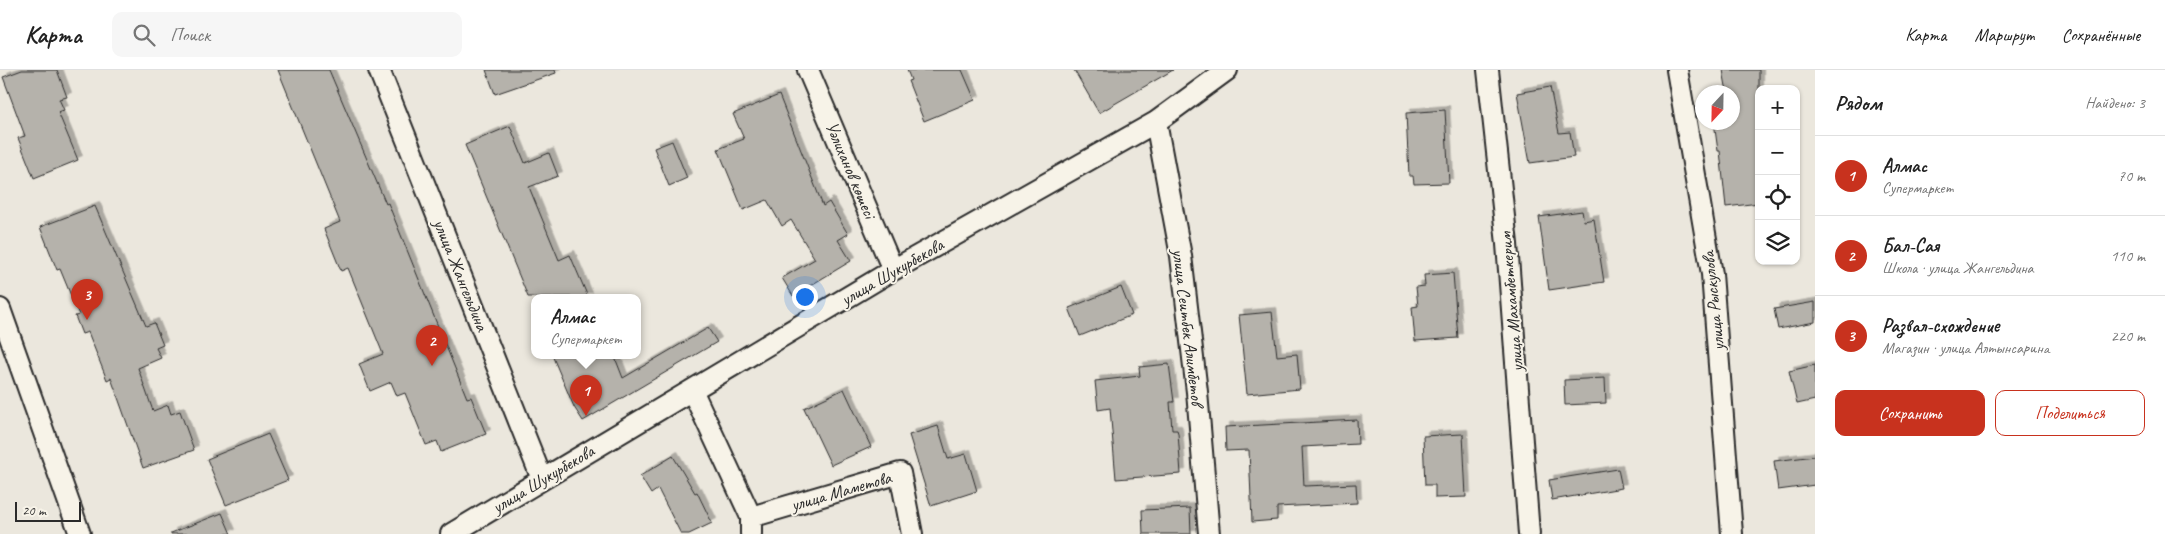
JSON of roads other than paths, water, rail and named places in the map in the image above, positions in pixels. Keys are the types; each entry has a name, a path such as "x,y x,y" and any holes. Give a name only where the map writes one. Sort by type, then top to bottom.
{"street":[{"name":"улица Жангельдина","path":"380,70 542,479"},
{"name":"Уәлиханов көшесі","path":"808,70 893,270"},
{"name":"улица Шукурбекова","path":"451,534 893,270 1156,122 1227,70"},
{"name":"улица Махамбеткерим","path":"1488,70 1507,244 1529,534"},
{"name":"улица Рыскулова","path":"1677,70 1712,274 1732,534"},
{"name":"улица Сеитбек Алимбетов","path":"1156,122 1182,266 1197,392 1209,534"},
{"path":"0,309 80,534"},
{"name":"улица Маметова","path":"692,390 751,525 900,473 912,534"}],"place":[{"name":"Развал-схождение","path":"87,320"},
{"name":"Бал-Сая","path":"432,366"},
{"name":"Алмас","path":"586,416"}]}
